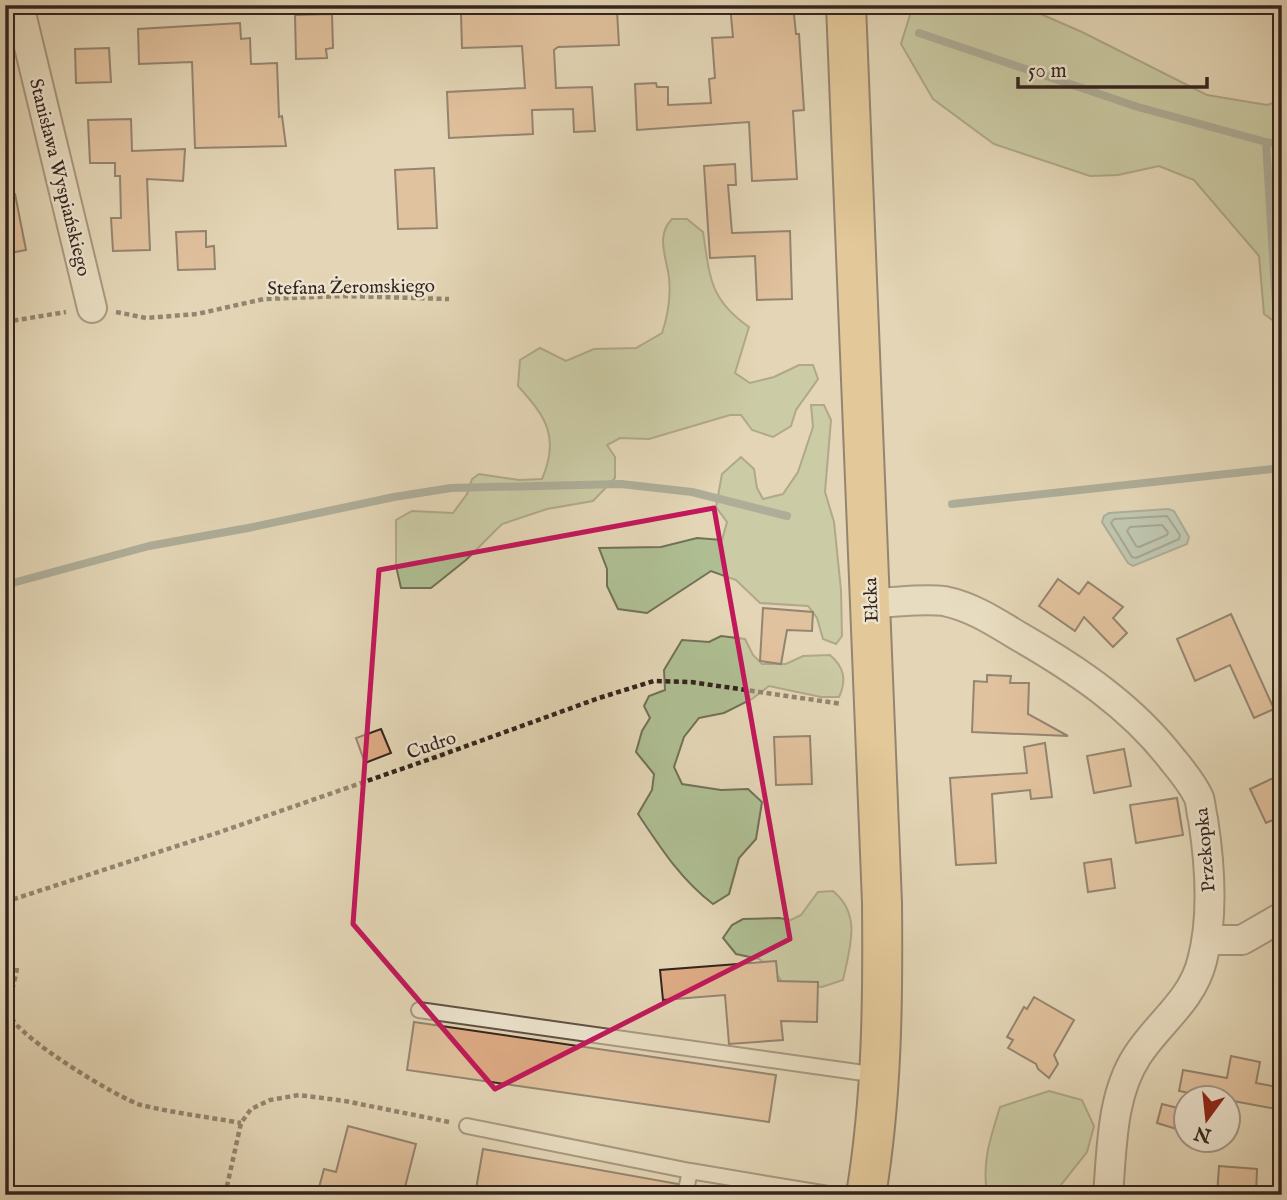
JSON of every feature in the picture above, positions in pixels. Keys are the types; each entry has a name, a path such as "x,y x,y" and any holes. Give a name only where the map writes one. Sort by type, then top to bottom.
{"main road":[{"name":"Ełcka","path":"846,5 882,903 882,1043 866,1195"}],"street":[{"name":"Stanisława Wyspiańskiego","path":"19,5 92,308"},
{"name":"Przekopka","path":"870,603 942,601 975,610 1072,667 1134,717 1158,741 1199,799 1207,844 1207,940 1197,978 1136,1057 1123,1087 1115,1118 1108,1195"},
{"path":"1207,940 1242,940 1282,917"}],"lane":[{"path":"419,1010 880,1075"},
{"path":"467,1126 690,1171 834,1195"},
{"path":"685,1195 690,1171"}],"path":[{"name":"Stefana Żeromskiego","path":"5,323 92,308 146,318 197,314 264,299 343,296 449,299"},
{"name":"Cudro","path":"5,902 220,832 654,681 691,682 854,706 875,705"},
{"path":"17,968 11,1017 15,1025 29,1038 119,1097 140,1105 241,1122"},
{"path":"225,1195 241,1122 251,1110 271,1100 299,1095 345,1101 467,1126"}],"highlighted area":[{"path":"714,508 790,939 495,1089 353,924 379,570"}],"green space":[{"path":"913,5 1020,5 1082,32 1207,95 1267,105 1282,100 1282,327 1264,314 1259,256 1194,180 1159,166 1118,175 1090,176 994,144 933,99 901,44"},
{"path":"672,219 687,219 703,232 710,274 719,297 736,317 749,327 735,373 750,383 774,377 799,365 813,365 818,379 796,410 791,426 773,437 752,430 741,415 730,415 649,439 620,438 607,445 615,457 615,478 593,501 547,509 502,524 466,560 431,588 401,588 396,566 396,520 412,511 453,513 467,494 472,479 479,474 519,480 542,479 550,451 550,439 543,418 518,386 520,360 540,348 566,361 594,349 636,348 662,333 670,292 663,240"},
{"path":"811,405 824,405 831,420 825,492 834,522 841,590 842,636 836,644 823,639 817,618 808,606 760,603 736,580 711,571 647,613 618,609 607,586 607,569 599,548 661,547 697,538 722,540 727,522 716,507 722,474 741,457 754,469 757,488 763,499 783,494 798,472 813,427"},
{"path":"721,636 745,639 753,655 762,664 786,664 803,656 830,655 841,669 843,685 839,697 821,697 769,686 752,699 724,713 699,718 684,737 674,767 682,784 721,790 748,789 762,802 756,839 739,858 729,894 713,904 681,874 638,814 652,790 654,774 636,752 642,731 650,718 644,706 649,696 665,690 664,670 682,640 709,642"},
{"path":"833,891 848,910 851,921 851,944 843,980 822,987 783,983 773,969 759,959 736,954 723,938 732,925 743,919 791,920 801,915 818,892"},
{"path":"1049,1091 1082,1100 1094,1126 1087,1152 1053,1195 987,1195 986,1160 1000,1107"}],"water":[{"path":"1168,509 1174,511 1189,537 1187,544 1133,566 1128,563 1102,522 1104,516 1109,513"}],"building":[{"path":"730,5 793,5 796,34 799,34 804,110 793,111 797,179 752,181 749,122 637,130 635,84 656,83 657,87 668,87 668,105 711,103 709,79 715,78 712,38 733,37"},
{"path":"568,8 569,13 617,11 619,45 558,47 554,50 556,88 592,87 595,131 574,132 573,109 532,110 533,134 449,138 447,92 525,88 522,46 462,48 461,14"},
{"path":"332,14 333,48 326,49 327,58 296,59 295,15"},
{"path":"240,23 241,39 250,38 251,64 277,63 279,117 282,116 286,146 195,148 192,62 139,64 138,29"},
{"path":"109,48 111,82 76,83 75,49"},
{"path":"131,119 132,151 185,149 183,181 147,179 150,250 113,251 111,218 121,218 120,176 115,176 115,163 90,163 88,120"},
{"path":"735,164 736,185 728,185 732,233 790,231 792,299 757,300 755,256 710,258 704,166"},
{"path":"434,168 437,228 398,229 395,170"},
{"path":"15,194 26,250 5,254 5,195"},
{"path":"206,231 206,247 214,246 215,269 178,270 176,232"},
{"path":"1058,579 1079,594 1088,582 1123,607 1113,618 1127,633 1113,647 1084,617 1075,631 1039,606"},
{"path":"763,608 813,612 812,631 787,630 781,664 760,661"},
{"path":"1231,614 1274,709 1254,718 1230,665 1195,681 1177,639"},
{"path":"987,675 1011,676 1010,683 1029,683 1028,714 1068,736 972,732 974,681 987,682"},
{"path":"381,729 391,753 365,763 356,738"},
{"path":"810,736 812,784 776,785 774,737"},
{"path":"1045,743 1052,797 1031,799 1030,790 992,794 996,863 956,865 950,778 1027,773 1024,747"},
{"path":"1124,749 1131,786 1094,793 1087,756"},
{"path":"1282,774 1282,816 1266,823 1250,789"},
{"path":"1177,798 1183,835 1136,843 1130,805"},
{"path":"1111,859 1115,888 1088,892 1084,863"},
{"path":"776,961 778,981 818,982 817,1022 781,1021 783,1040 729,1044 725,995 663,1000 660,970"},
{"path":"1034,997 1074,1020 1054,1055 1058,1064 1049,1078 1036,1064 1008,1048 1013,1040 1007,1037 1024,1007 1027,1009"},
{"path":"414,1022 776,1075 769,1122 407,1070"},
{"path":"1231,1056 1260,1062 1256,1083 1282,1088 1282,1110 1242,1103 1242,1084 1180,1084 1183,1070 1227,1078"},
{"path":"1162,1104 1172,1106 1172,1128 1157,1123"},
{"path":"348,1126 416,1144 403,1195 317,1195 324,1169 336,1172"},
{"path":"483,1149 678,1184 676,1195 475,1195"},
{"path":"1219,1166 1257,1169 1256,1195 1217,1195"}],"waterway":[{"path":"919,33 1138,107 1282,145"},
{"path":"1266,142 1278,339 1282,363"},
{"path":"952,504 1282,468"},
{"path":"5,585 149,546 451,488 621,484 692,492 787,516"}]}
